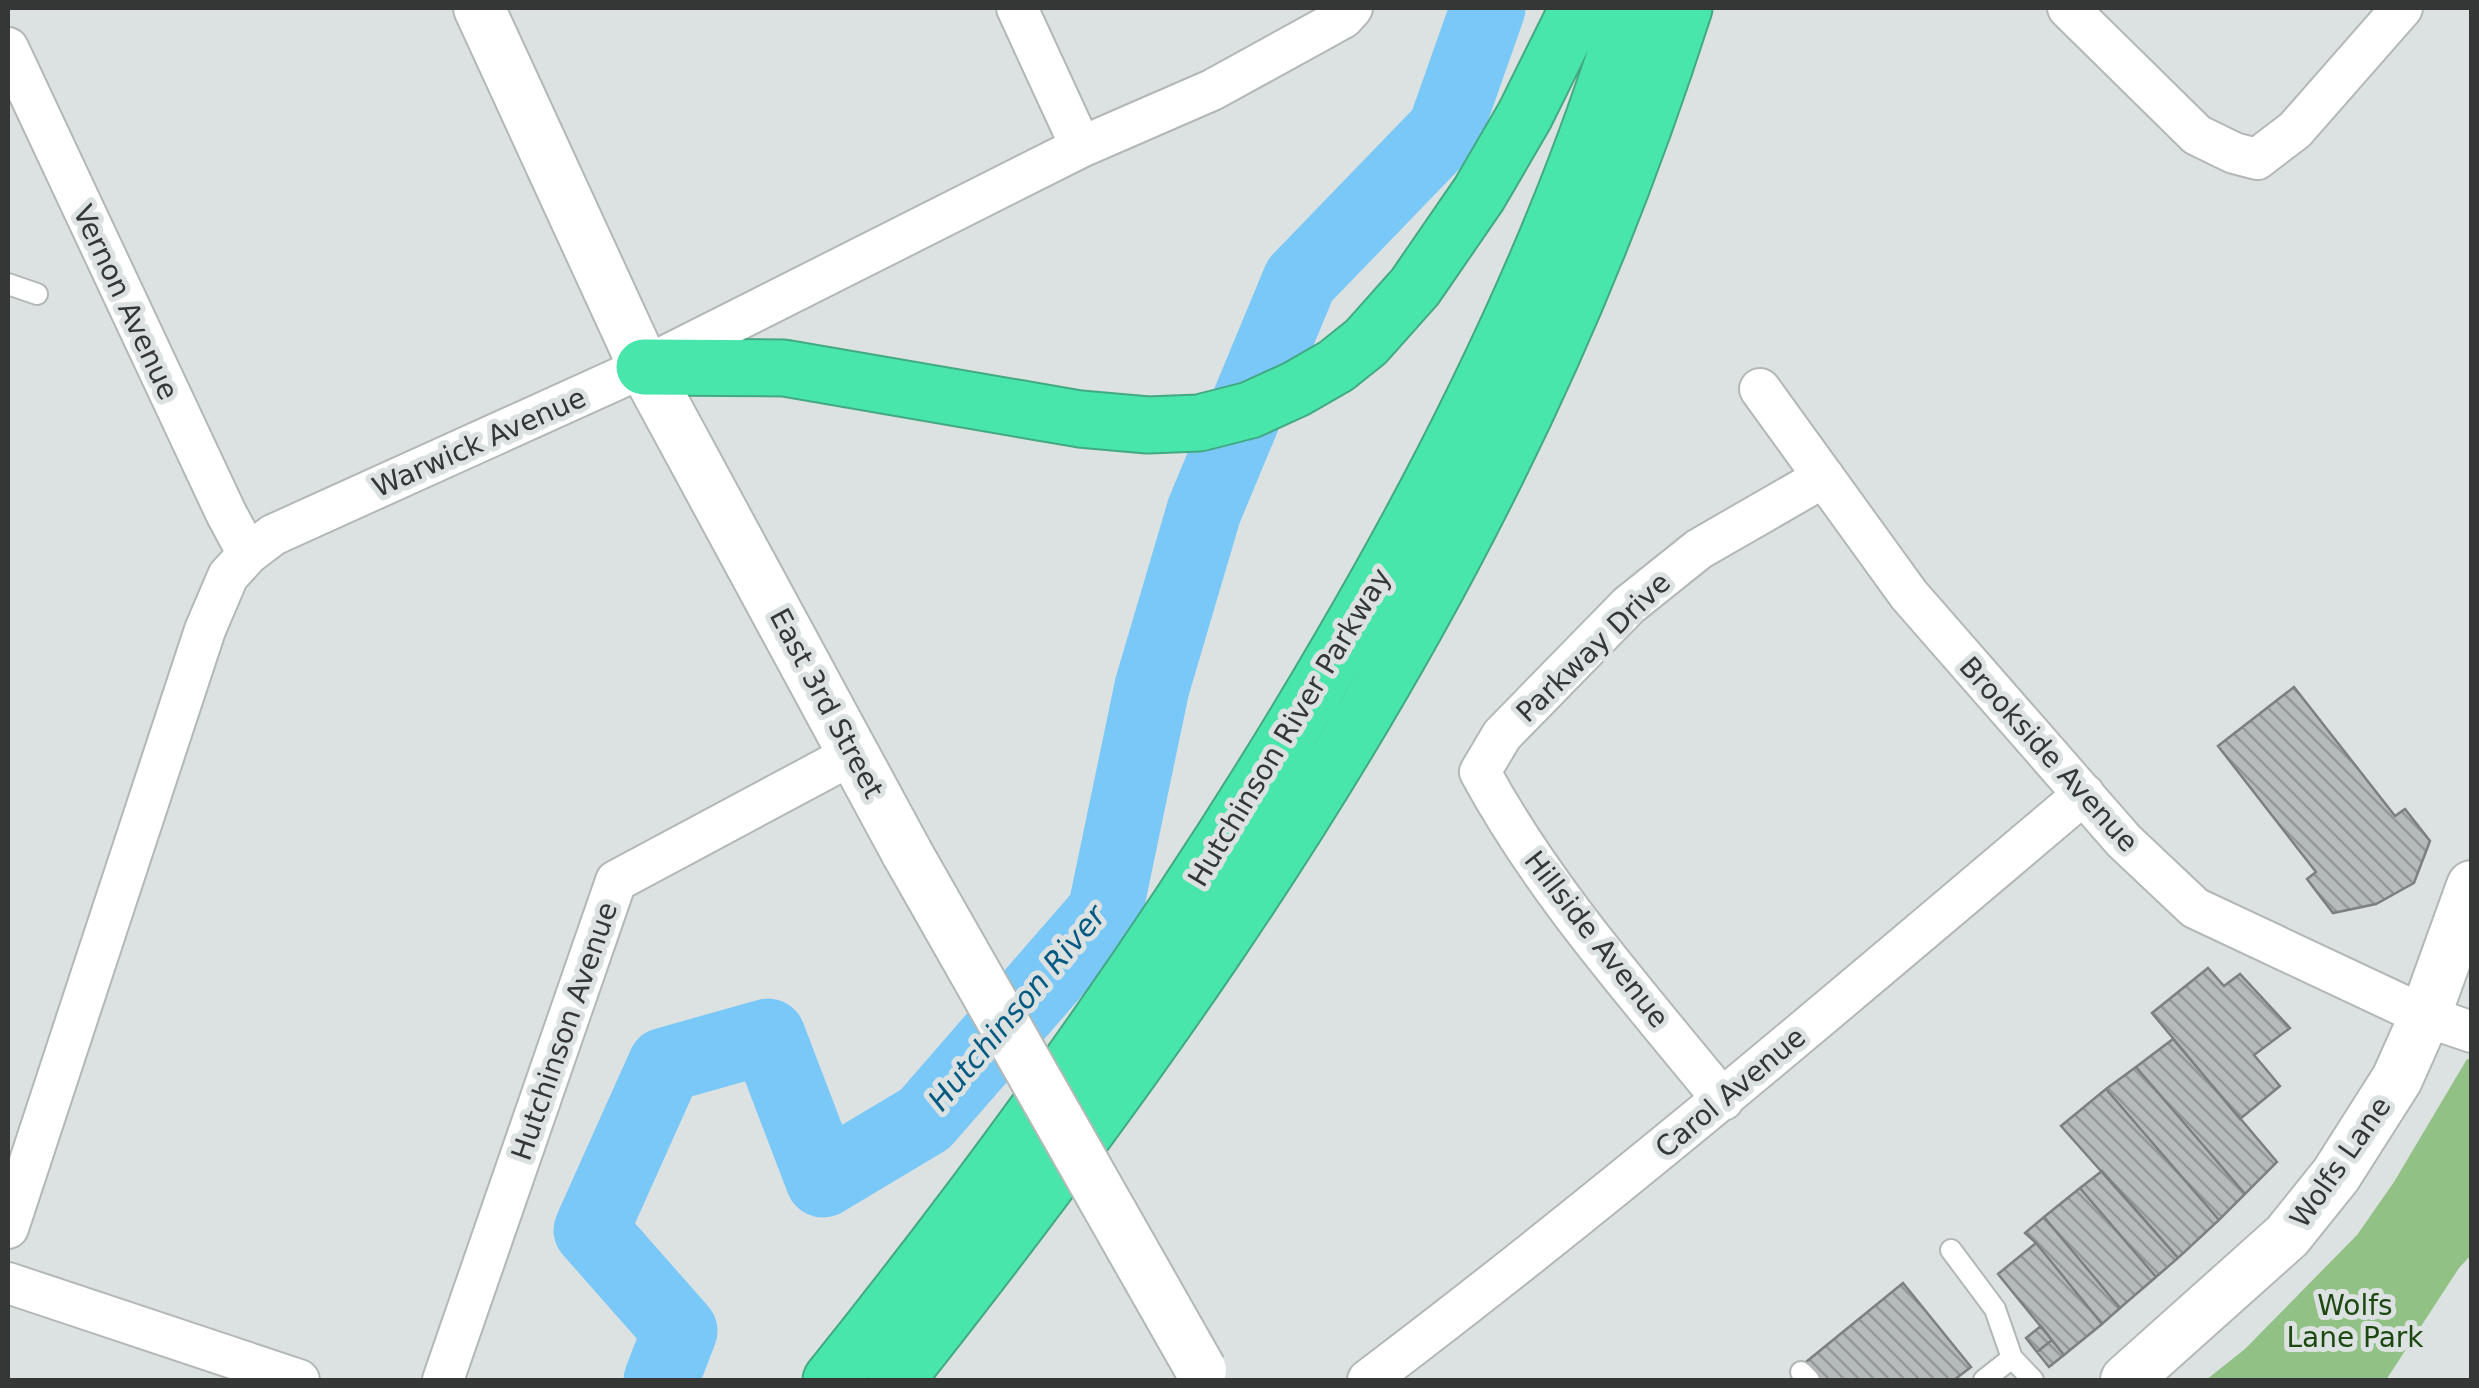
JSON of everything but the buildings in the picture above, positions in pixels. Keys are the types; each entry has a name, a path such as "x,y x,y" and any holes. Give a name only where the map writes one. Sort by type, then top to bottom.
{"highway":[{"path":"644,367 784,368 1080,419 1162,425 1216,420 1250,410 1336,366 1366,342 1415,287 1480,194 1578,8"},
{"name":"Hutchinson River Parkway","path":"832,1380 1071,1067 1266,773 1367,602 1440,468 1504,334 1571,178 1630,8"},
{"name":"Hutchinson River Parkway","path":"896,1380 1056,1174 1144,1051 1299,822 1399,654 1484,496 1564,328 1637,150 1684,8"}],"street":[{"name":"East 3rd Street","path":"479,8 644,367 908,853 1204,1375"},
{"path":"1017,8 1082,147"},
{"name":"Warwick Avenue","path":"8,1228 204,630 228,576 248,554 273,535 644,367 1082,147 1212,90 1343,18 1352,8"},
{"path":"2068,8 2197,135 2256,159 2295,130 2402,8"},
{"name":"Vernon Avenue","path":"8,48 248,554"},
{"name":"Brookside Avenue","path":"1760,389 1909,595 2124,842 2194,908 2425,1016 2472,1032"},
{"name":"Parkway Drive","path":"1480,772 1502,735 1629,605 1699,549 1824,476"},
{"name":"Hutchinson Avenue","path":"443,1380 616,881 855,753"},
{"name":"Hillside Avenue","path":"1480,772 1564,904 1723,1100"},
{"name":"Carol Avenue","path":"1368,1380 1496,1283 1723,1100 2084,794"},
{"name":"Wolfs Lane","path":"2126,1380 2287,1236 2336,1176 2397,1079 2425,1016 2472,886"},
{"path":"8,1283 299,1380"}],"lane":[{"path":"8,284 36,294"},
{"path":"1951,1250 1995,1309 2012,1358 2033,1380"},
{"path":"1984,1380 2012,1358"}],"green space":[{"name":"Wolfs Lane Park","path":"2467,1059 2472,1060 2471,1255 2386,1380 2206,1380 2245,1349 2357,1235 2394,1182"}],"waterway":[{"name":"Hutchinson River","path":"661,1380 680,1331 591,1230 665,1065 768,1036 823,1180 925,1119 1105,912 1152,687 1204,511 1300,280 1445,130 1488,8"}]}
